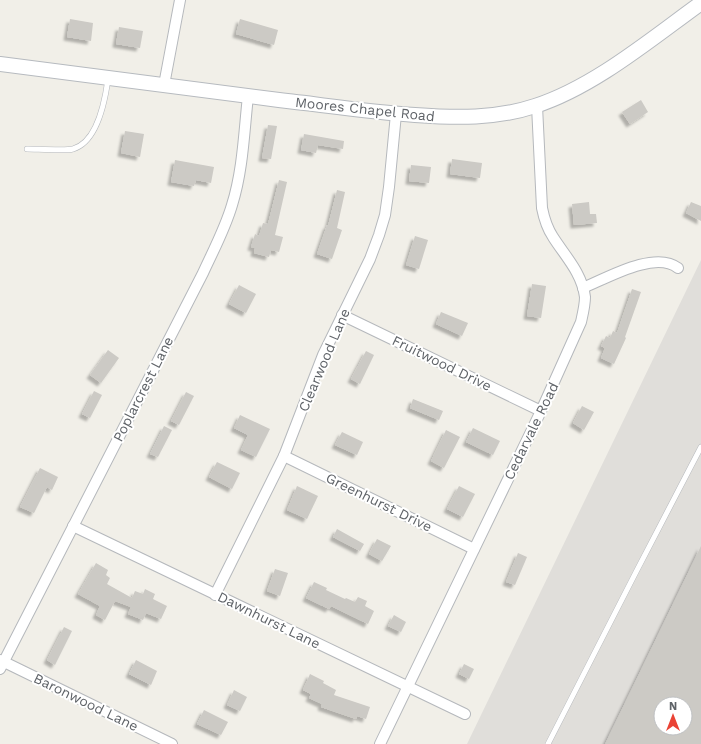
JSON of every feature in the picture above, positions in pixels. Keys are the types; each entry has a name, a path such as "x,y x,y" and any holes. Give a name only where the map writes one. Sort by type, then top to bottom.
{"main road":[{"name":"Moores Chapel Road","path":"0,64 396,114 452,118 472,117 494,115 536,106 564,94 589,81 629,55 701,3"}],"street":[{"path":"164,85 180,0"},
{"name":"Poplarcrest Lane","path":"1,664 203,273 219,239 232,206 242,161 248,96"},
{"name":"Cedarvale Road","path":"380,744 541,411 582,322 584,308 583,288 577,273 552,236 544,220 536,106"},
{"name":"Clearwood Lane","path":"215,594 284,456 323,355 370,259 385,215 396,114"},
{"path":"583,288 644,263 664,262 678,268"},
{"name":"Fruitwood Drive","path":"342,315 541,411"},
{"name":"Greenhurst Drive","path":"284,456 474,549"},
{"name":"Dawnhurst Lane","path":"73,526 465,714"},
{"name":"Baronwood Lane","path":"1,664 172,744"}],"lane":[{"path":"26,149 72,150 85,143 99,119 105,102 109,78"},
{"path":"548,744 701,447"}],"shaded area":[{"path":"701,260 701,744 467,744"}],"building":[{"path":"70,19 93,23 91,41 67,37"},
{"path":"240,19 278,30 274,45 236,34"},
{"path":"119,27 143,31 140,48 116,44"},
{"path":"641,100 648,112 630,124 622,112"},
{"path":"268,125 277,126 271,159 262,158"},
{"path":"125,131 144,134 140,157 121,153"},
{"path":"304,134 344,141 343,149 318,145 316,153 301,150"},
{"path":"452,159 482,163 480,178 450,174"},
{"path":"175,160 214,167 211,183 196,180 194,186 171,182"},
{"path":"411,165 431,167 429,183 409,181"},
{"path":"279,180 287,182 275,235 283,237 279,252 271,250 269,257 254,253 255,248 251,247 255,234 259,236 263,223 268,224"},
{"path":"337,190 345,192 337,228 342,230 332,259 317,254 327,225 328,226"},
{"path":"589,202 590,214 596,214 597,223 574,225 572,204"},
{"path":"691,202 701,206 701,221 686,213"},
{"path":"415,236 428,240 419,269 406,265"},
{"path":"532,284 546,286 541,318 527,316"},
{"path":"239,285 256,294 246,313 229,304"},
{"path":"632,289 641,292 625,337 626,338 614,364 601,358 605,348 601,346 606,336 610,338 613,331 617,333"},
{"path":"441,312 468,323 462,336 436,324"},
{"path":"108,350 119,358 101,383 90,375"},
{"path":"366,351 374,355 360,384 351,379"},
{"path":"94,391 102,395 90,418 82,414"},
{"path":"186,392 194,396 179,425 171,421"},
{"path":"413,399 443,411 439,420 410,408"},
{"path":"582,406 594,412 584,430 573,423"},
{"path":"240,415 270,429 256,457 241,450 248,435 234,428"},
{"path":"164,426 172,430 158,457 150,454"},
{"path":"473,428 500,441 493,455 466,442"},
{"path":"446,430 460,437 444,468 431,461"},
{"path":"342,432 363,442 357,455 335,445"},
{"path":"217,462 240,473 232,489 209,477"},
{"path":"40,468 58,477 52,490 47,487 34,513 20,507"},
{"path":"297,486 318,496 307,519 287,510"},
{"path":"459,486 475,494 463,517 447,509"},
{"path":"337,529 364,544 360,551 333,537"},
{"path":"377,539 391,546 382,561 369,554"},
{"path":"701,546 701,744 605,744"},
{"path":"518,553 527,557 515,585 506,582"},
{"path":"96,563 108,570 106,575 110,578 107,584 132,598 135,591 143,594 145,589 155,594 153,599 167,606 161,619 146,613 143,620 128,614 131,607 115,601 105,620 96,615 100,606 78,594"},
{"path":"275,569 288,573 280,596 267,591"},
{"path":"314,582 327,588 326,590 345,599 346,598 355,602 358,597 367,601 365,606 374,611 368,624 331,606 329,609 306,598"},
{"path":"394,615 406,622 401,632 388,626"},
{"path":"64,627 72,631 55,665 47,660"},
{"path":"136,660 157,671 151,685 129,674"},
{"path":"464,664 474,669 469,679 459,674"},
{"path":"310,674 324,681 323,683 336,690 334,695 370,707 366,719 357,716 356,719 321,707 322,704 309,698 311,694 303,690"},
{"path":"234,690 247,697 240,711 227,705"},
{"path":"204,710 228,722 221,735 197,724"}]}
